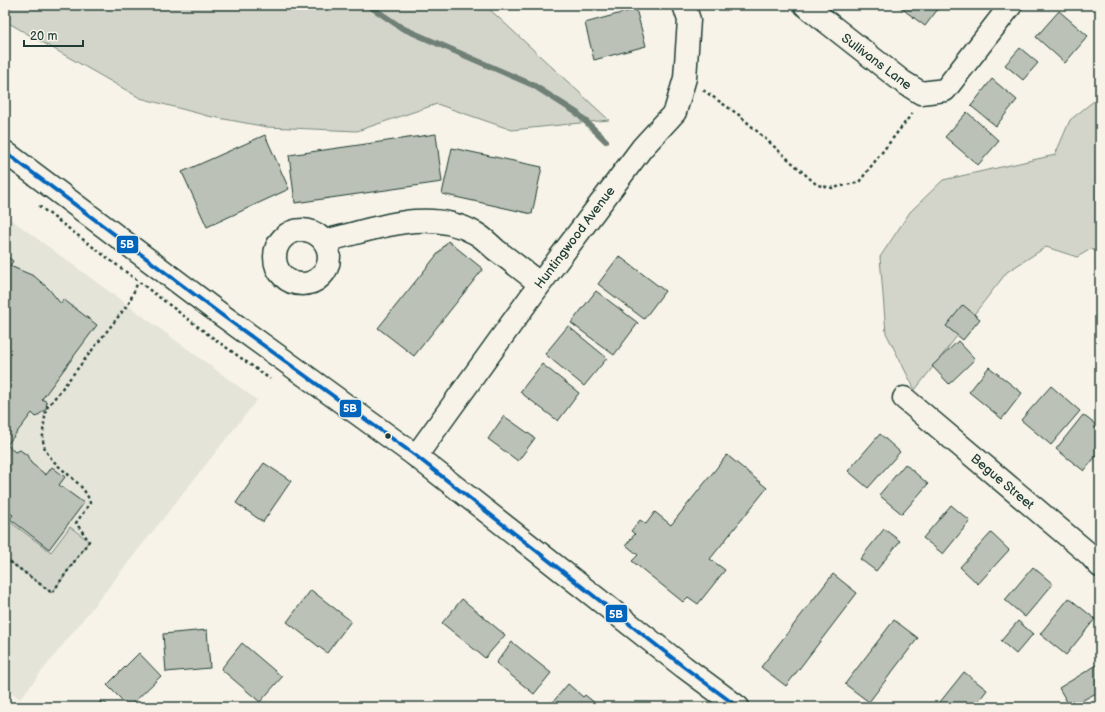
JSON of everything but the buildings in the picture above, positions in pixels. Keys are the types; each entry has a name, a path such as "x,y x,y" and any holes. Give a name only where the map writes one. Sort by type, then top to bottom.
{"street":[{"name":"Huntingwood Avenue","path":"416,456 540,284 642,148 675,112 685,78 689,20 684,5"},
{"name":"Sullivans Lane","path":"805,5 903,82 921,93 946,90 1011,5"},
{"path":"5,152 223,316 416,456 684,667 738,707"},
{"path":"324,241 413,220 444,221 461,226 476,233 540,284"},
{"name":"Begue Street","path":"904,398 1089,554 1100,566"}],"path":[{"path":"699,88 739,115 817,185 833,188 859,182 915,110"},
{"path":"37,204 138,282 273,380"},
{"path":"5,558 52,593 89,541 76,523 90,503 88,497 70,475 49,456 44,445 43,430 46,409 128,303 138,282 137,276"}],"shaded area":[{"path":"5,5 485,5 609,120 512,130 437,104 357,131 267,127 208,116 140,98 5,21"},
{"path":"1100,96 1100,253 1091,249 1077,257 1046,247 1007,272 915,390 886,333 880,257 910,212 943,180 1055,155 1070,120"},
{"path":"5,215 257,400 20,699 5,688"},
{"path":"5,512 8,515 6,519 51,552 70,527 89,541 52,593 5,558"}],"waterway":[{"path":"368,5 402,28 533,85 577,113 606,141"}],"transit line":[{"name":"5B","path":"5,152 223,316 416,456 684,667 738,707"}]}
